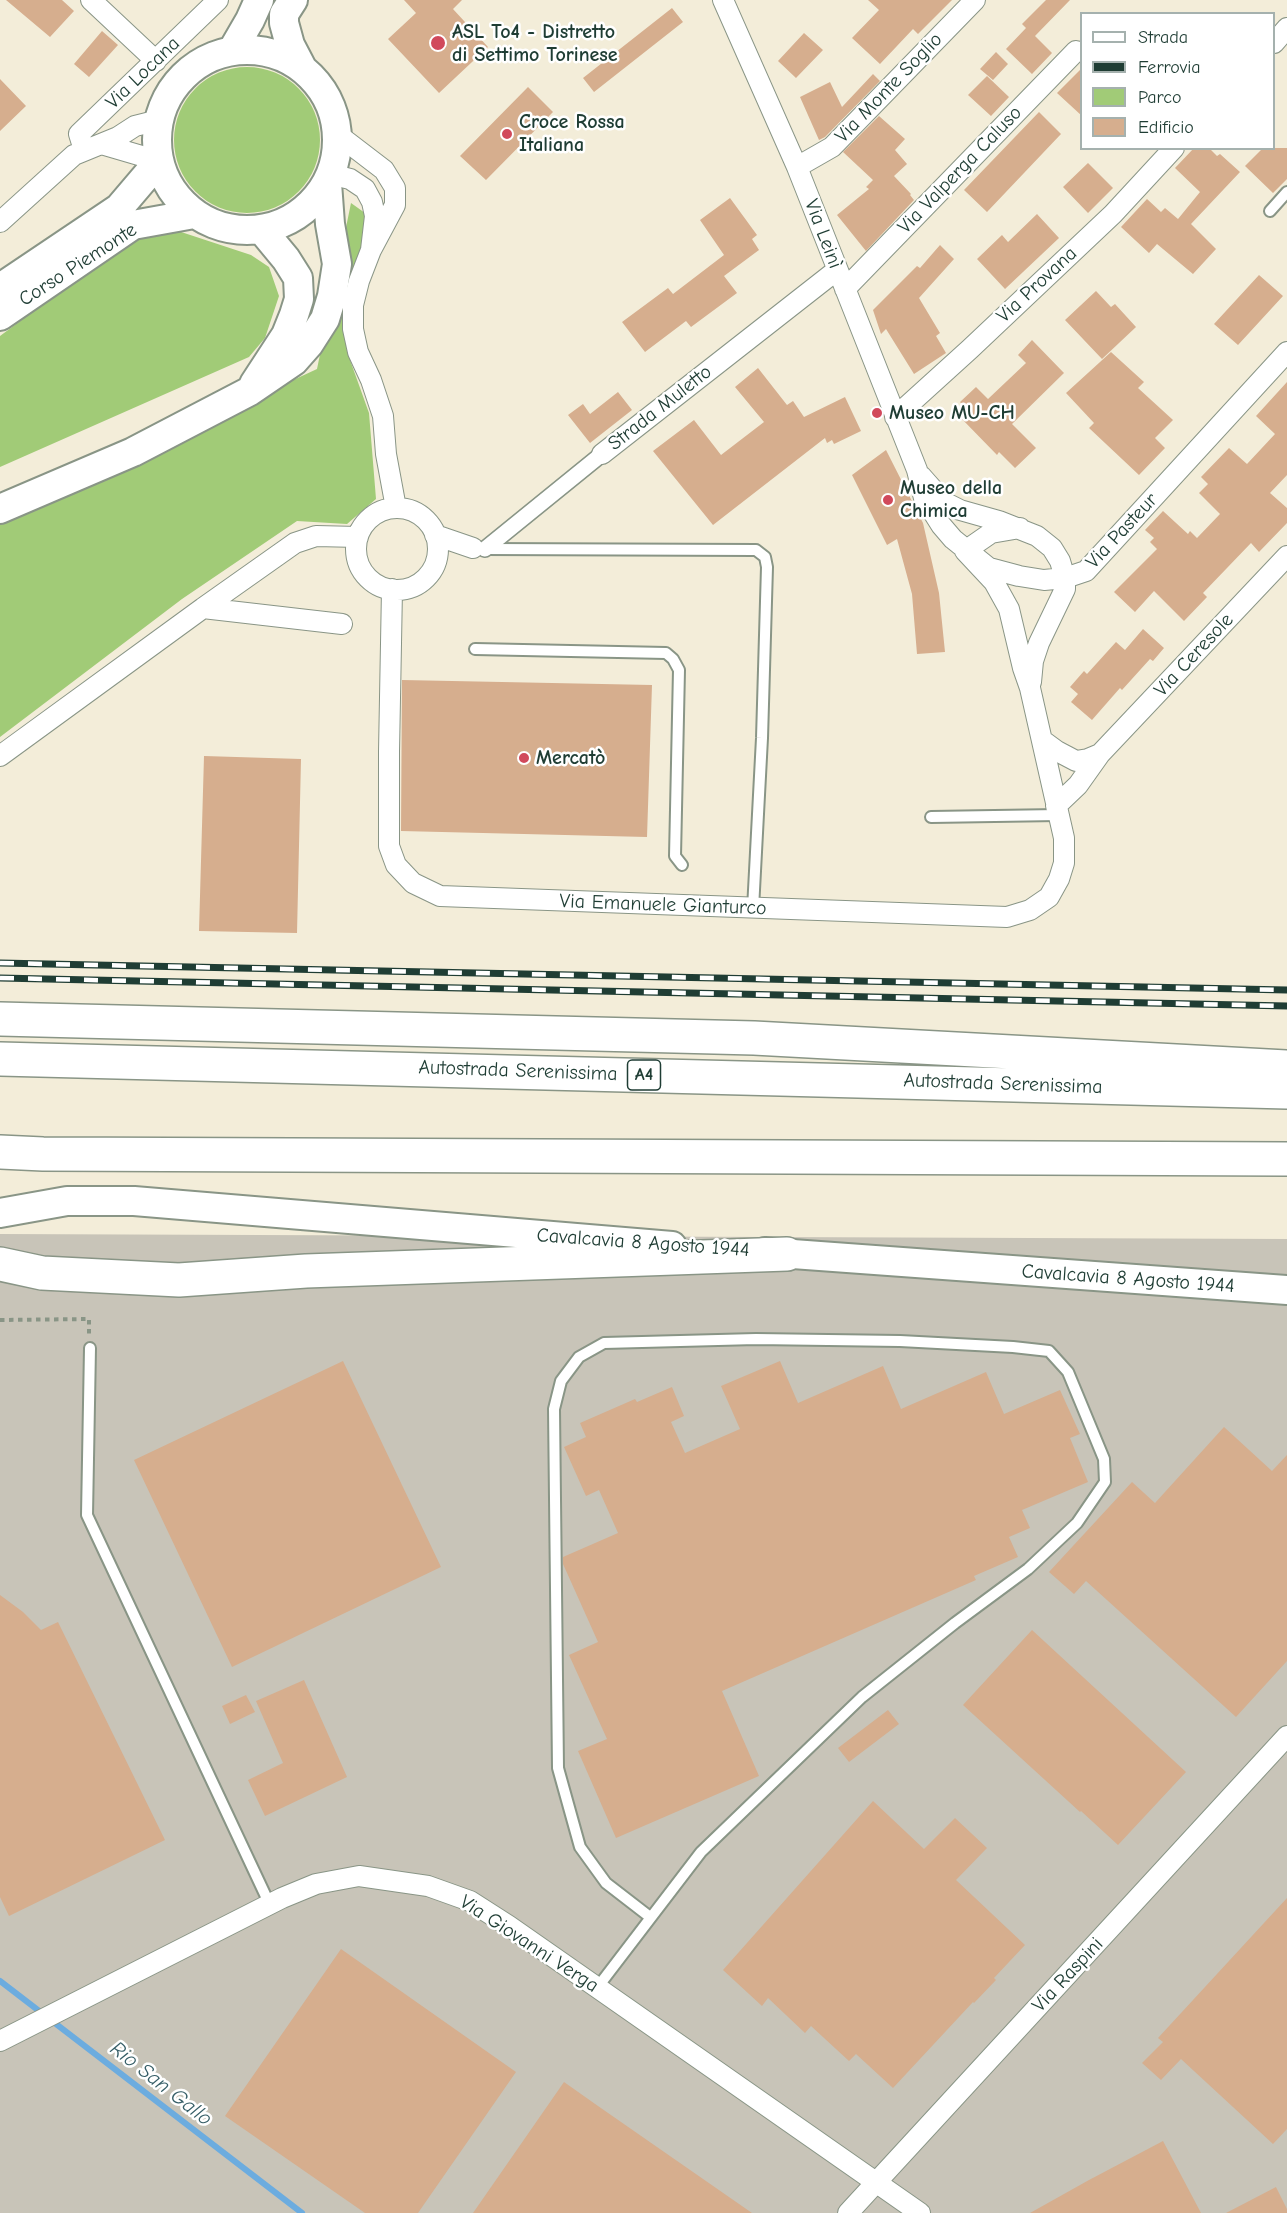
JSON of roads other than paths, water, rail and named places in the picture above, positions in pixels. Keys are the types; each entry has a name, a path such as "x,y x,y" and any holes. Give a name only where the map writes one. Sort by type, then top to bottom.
{"highway":[{"path":"0,1018 754,1038 1287,1067"},
{"name":"Autostrada Serenissima","path":"0,1059 1287,1092"},
{"path":"0,1152 1287,1159"},
{"path":"0,1264 42,1273 179,1280 306,1271 787,1254"}],"main road":[{"path":"232,51 259,0"},
{"path":"293,0 284,14 290,45 302,68 320,87 332,109 338,134 336,159 329,178 310,205 296,216 262,230 227,228 215,225 194,214 178,199 166,181 159,161 156,146 159,120 168,95 185,74 206,59 232,51 256,50 281,56 302,68"},
{"name":"Corso Piemonte","path":"0,288 119,208 159,161"},
{"path":"0,508 134,452 250,391 294,361 325,320 332,296 337,264 330,224 329,178"},
{"name":"Corso Piemonte","path":"0,316 134,225 194,214"},
{"path":"250,391 286,335 299,298 298,278 262,230"},
{"name":"Cavalcavia 8 Agosto 1944","path":"0,1213 67,1201 134,1201 567,1238 1287,1290"}],"street":[{"name":"Via Locana","path":"93,147 79,134 218,0"},
{"name":"Via Leinì","path":"723,0 797,167 917,470"},
{"name":"Via Monte Soglio","path":"797,167 832,147 975,0"},
{"path":"101,3 156,61"},
{"path":"1275,42 1287,28"},
{"name":"Via Valperga Caluso","path":"845,289 1076,51"},
{"path":"0,222 61,166 135,126 159,120"},
{"path":"338,134 384,170 394,188 395,204 371,250 352,305 353,329 358,352 371,380 383,416 386,454 396,508"},
{"path":"93,147 159,161"},
{"name":"Via Provana","path":"895,417 1113,214 1172,150"},
{"path":"329,178 350,179 365,189 372,202 375,216 371,250"},
{"name":"Strada Muletto","path":"479,548 837,270"},
{"name":"Via Pasteur","path":"917,470 924,498 932,511 965,550 989,568 1044,580 1065,578 1086,572 1287,352"},
{"path":"917,470 944,502 960,510 1020,528 1037,536 1052,548 1060,561 1065,578 1065,590 1043,634 1033,661 1030,688"},
{"path":"408,509 420,515 435,535 438,545 434,567 421,581 405,589 392,589 371,580 357,560 358,537 363,525 383,510 408,509"},
{"path":"1020,528 991,533 965,550 1005,598 1013,620 1042,740 1076,761 1100,754"},
{"path":"435,535 479,548"},
{"path":"0,756 295,543 316,536 358,537"},
{"path":"437,556 479,548"},
{"name":"Via Ceresole","path":"1057,810 1100,754 1287,556"},
{"name":"Via Emanuele Gianturco","path":"392,589 388,752 389,846 396,866 413,883 440,896 1007,917 1019,914 1030,910 1049,897 1059,879 1064,863 1064,838 1042,740"},
{"path":"203,608 342,624"},
{"name":"Via Raspini","path":"848,2213 1287,1736"},
{"name":"Via Giovanni Verga","path":"0,2041 316,1884 359,1876 428,1886 470,1901 920,2213"}],"lane":[{"path":"1270,211 1287,192"},
{"path":"479,548 756,550 765,557 767,567 762,738 753,909"},
{"path":"475,650 666,653 673,659 679,670 675,856 682,865"},
{"path":"931,817 1057,810"},
{"path":"597,1988 701,1852 862,1697 955,1623 1028,1569 1077,1523 1105,1482 1104,1459 1068,1372 1049,1351 900,1341 756,1340 604,1343 579,1357 561,1381 554,1409 558,1768 580,1847 606,1883 650,1917"},
{"path":"90,1348 87,1515 270,1905"}],"waterway":[{"name":"Rio San Gallo","path":"0,1981 302,2213"}],"railway":[{"path":"0,963 1287,990"},
{"path":"0,978 1287,1006"}],"place":[{"name":"ASL To4 - Distretto di Settimo Torinese","path":"438,43"},
{"name":"Croce Rossa Italiana","path":"507,134"},
{"name":"Museo MU-CH","path":"877,413"},
{"name":"Museo della Chimica","path":"888,500"},
{"name":"Mercatò","path":"524,758"}]}
